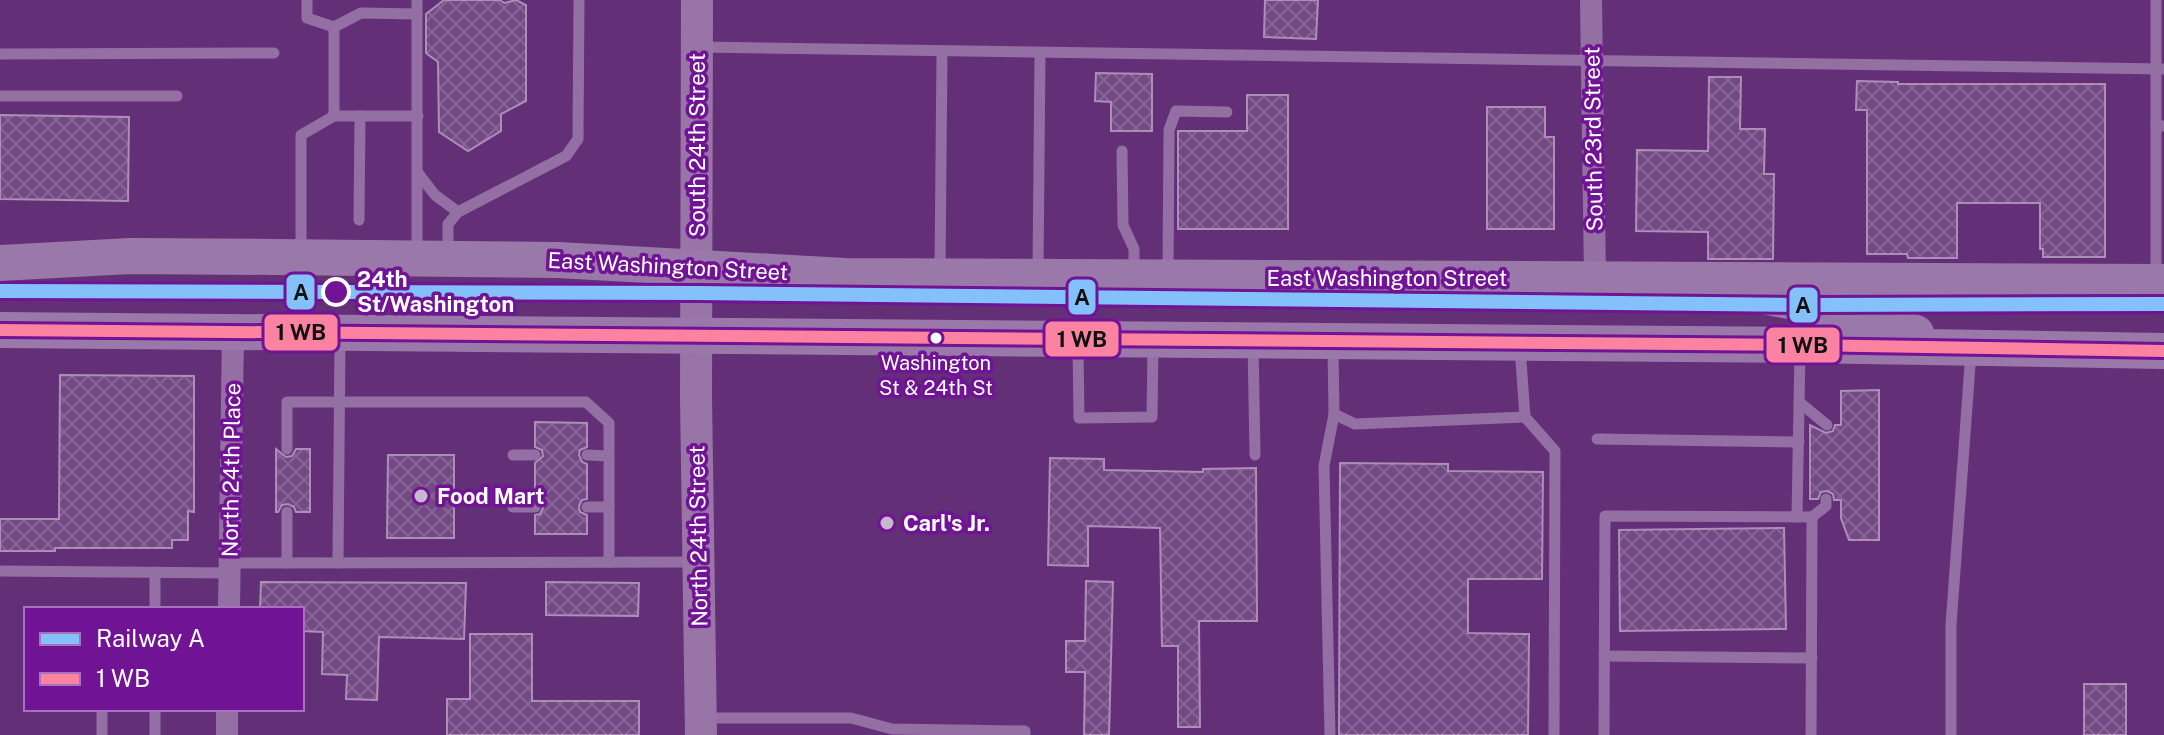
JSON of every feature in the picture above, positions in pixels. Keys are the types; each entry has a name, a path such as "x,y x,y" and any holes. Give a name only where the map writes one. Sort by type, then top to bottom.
{"main road":[{"name":"South 24th Street","path":"696,338 697,0"},
{"name":"East Washington Street","path":"0,263 130,256 301,257 558,260 845,276 2160,282"},
{"name":"East Washington Street","path":"1671,279 1809,305 1971,347"},
{"name":"East Washington Street","path":"0,330 1801,345 2164,351"},
{"name":"North 24th Street","path":"696,338 701,726"}],"street":[{"name":"South 23rd Street","path":"1591,0 1595,278"},
{"name":"North 24th Place","path":"229,607 233,332"},
{"path":"227,711 227,735"}],"lane":[{"path":"307,0 307,18 334,27 361,13 417,14"},
{"path":"361,0 361,13"},
{"path":"417,0 418,173 432,259"},
{"path":"432,259 448,224 458,212 566,156 578,139 579,0"},
{"path":"2156,0 2160,69 2160,282"},
{"path":"334,27 334,116"},
{"path":"697,47 2160,69"},
{"path":"940,276 942,51"},
{"path":"0,54 274,53"},
{"path":"1038,277 1040,53"},
{"path":"0,96 177,96"},
{"path":"1151,278 1169,130 1176,111 1227,112"},
{"path":"301,257 301,135 334,116 418,116"},
{"path":"359,220 360,116"},
{"path":"1122,151 1123,225 1151,278"},
{"path":"418,173 435,195 458,212"},
{"path":"338,563 340,333"},
{"path":"1078,340 1079,418 1152,417 1153,341"},
{"path":"1253,341 1255,455"},
{"path":"1330,735 1324,466 1334,414 1333,342"},
{"path":"1520,343 1525,417 1555,451 1554,735"},
{"path":"1797,517 1801,345"},
{"path":"1951,735 1951,625 1971,347"},
{"path":"287,449 287,402 586,402 609,423 609,562"},
{"path":"1799,402 1827,425"},
{"path":"1334,414 1355,424 1525,417"},
{"path":"1597,439 1799,442"},
{"path":"513,455 535,455"},
{"path":"587,455 609,456"},
{"path":"1604,735 1605,516 1812,517 1826,506 1826,499"},
{"path":"513,507 535,507"},
{"path":"587,507 609,507"},
{"path":"287,512 287,563"},
{"path":"1811,735 1812,517"},
{"path":"0,571 155,572 287,563 699,562"},
{"path":"155,572 155,607"},
{"path":"1604,656 1812,658"},
{"path":"102,711 102,735"},
{"path":"155,711 155,735"},
{"path":"701,726 851,718 892,729 1025,731 1025,735"}],"building":[{"path":"444,0 500,0 504,3 516,0 526,5 526,101 501,114 501,131 468,151 439,132 438,62 426,53 426,14"},
{"path":"1265,0 1318,0 1316,39 1264,37"},
{"path":"1096,73 1152,74 1152,131 1111,131 1111,102 1095,101"},
{"path":"1709,77 1741,77 1740,129 1765,129 1764,174 1774,174 1773,259 1708,259 1708,232 1636,231 1637,150 1708,151"},
{"path":"1857,81 1898,84 2105,84 2105,257 2043,257 2043,249 2040,249 2040,203 1957,203 1957,258 1867,254 1867,110 1856,110"},
{"path":"1247,95 1288,95 1288,229 1178,229 1178,131 1247,131"},
{"path":"1487,107 1545,107 1545,137 1554,137 1554,229 1487,229"},
{"path":"0,115 129,117 128,201 0,199"},
{"path":"60,375 194,376 194,512 188,511 188,540 172,540 172,548 0,551 0,519 59,519"},
{"path":"1879,390 1879,540 1849,540 1841,518 1841,500 1834,500 1833,494 1827,491 1821,492 1818,499 1810,499 1810,425 1826,433 1833,431 1835,425 1841,425 1841,391"},
{"path":"535,422 587,423 587,447 580,450 579,455 582,462 587,464 587,499 582,500 579,506 580,512 587,515 587,534 535,534 535,515 540,514 543,508 542,502 535,499 535,463 543,456 542,450 535,447"},
{"path":"276,449 286,457 292,456 296,449 310,449 310,512 296,512 288,504 282,505 276,512"},
{"name":"Food Mart","path":"388,455 454,455 454,538 387,538"},
{"path":"1050,458 1104,459 1104,470 1203,472 1203,469 1256,468 1257,621 1199,621 1200,727 1178,727 1178,646 1162,646 1160,528 1088,526 1088,566 1048,565"},
{"path":"1340,463 1448,464 1448,471 1543,472 1542,579 1468,579 1468,633 1529,634 1528,735 1339,735"},
{"path":"1784,528 1786,629 1620,631 1619,530"},
{"path":"1086,581 1113,582 1109,735 1084,735 1085,672 1066,672 1066,641 1085,641"},
{"path":"261,582 466,583 464,639 379,637 377,700 346,699 347,675 322,674 323,632 304,631 304,607 260,607"},
{"path":"546,582 639,583 638,616 546,615"},
{"path":"470,634 532,634 532,701 639,701 639,735 447,735 447,699 470,699"},
{"path":"2084,684 2126,684 2126,735 2084,735"}],"rail line":[{"name":"A","path":"0,291 697,293 1809,305 2164,304"}],"transit line":[{"path":"0,330 1801,345 2164,351"}],"place":[{"name":"24th St/Washington","path":"336,292"},
{"name":"Washington St & 24th St","path":"936,338"},
{"name":"Food Mart","path":"421,496"},
{"name":"Carl's Jr.","path":"887,523"}]}
